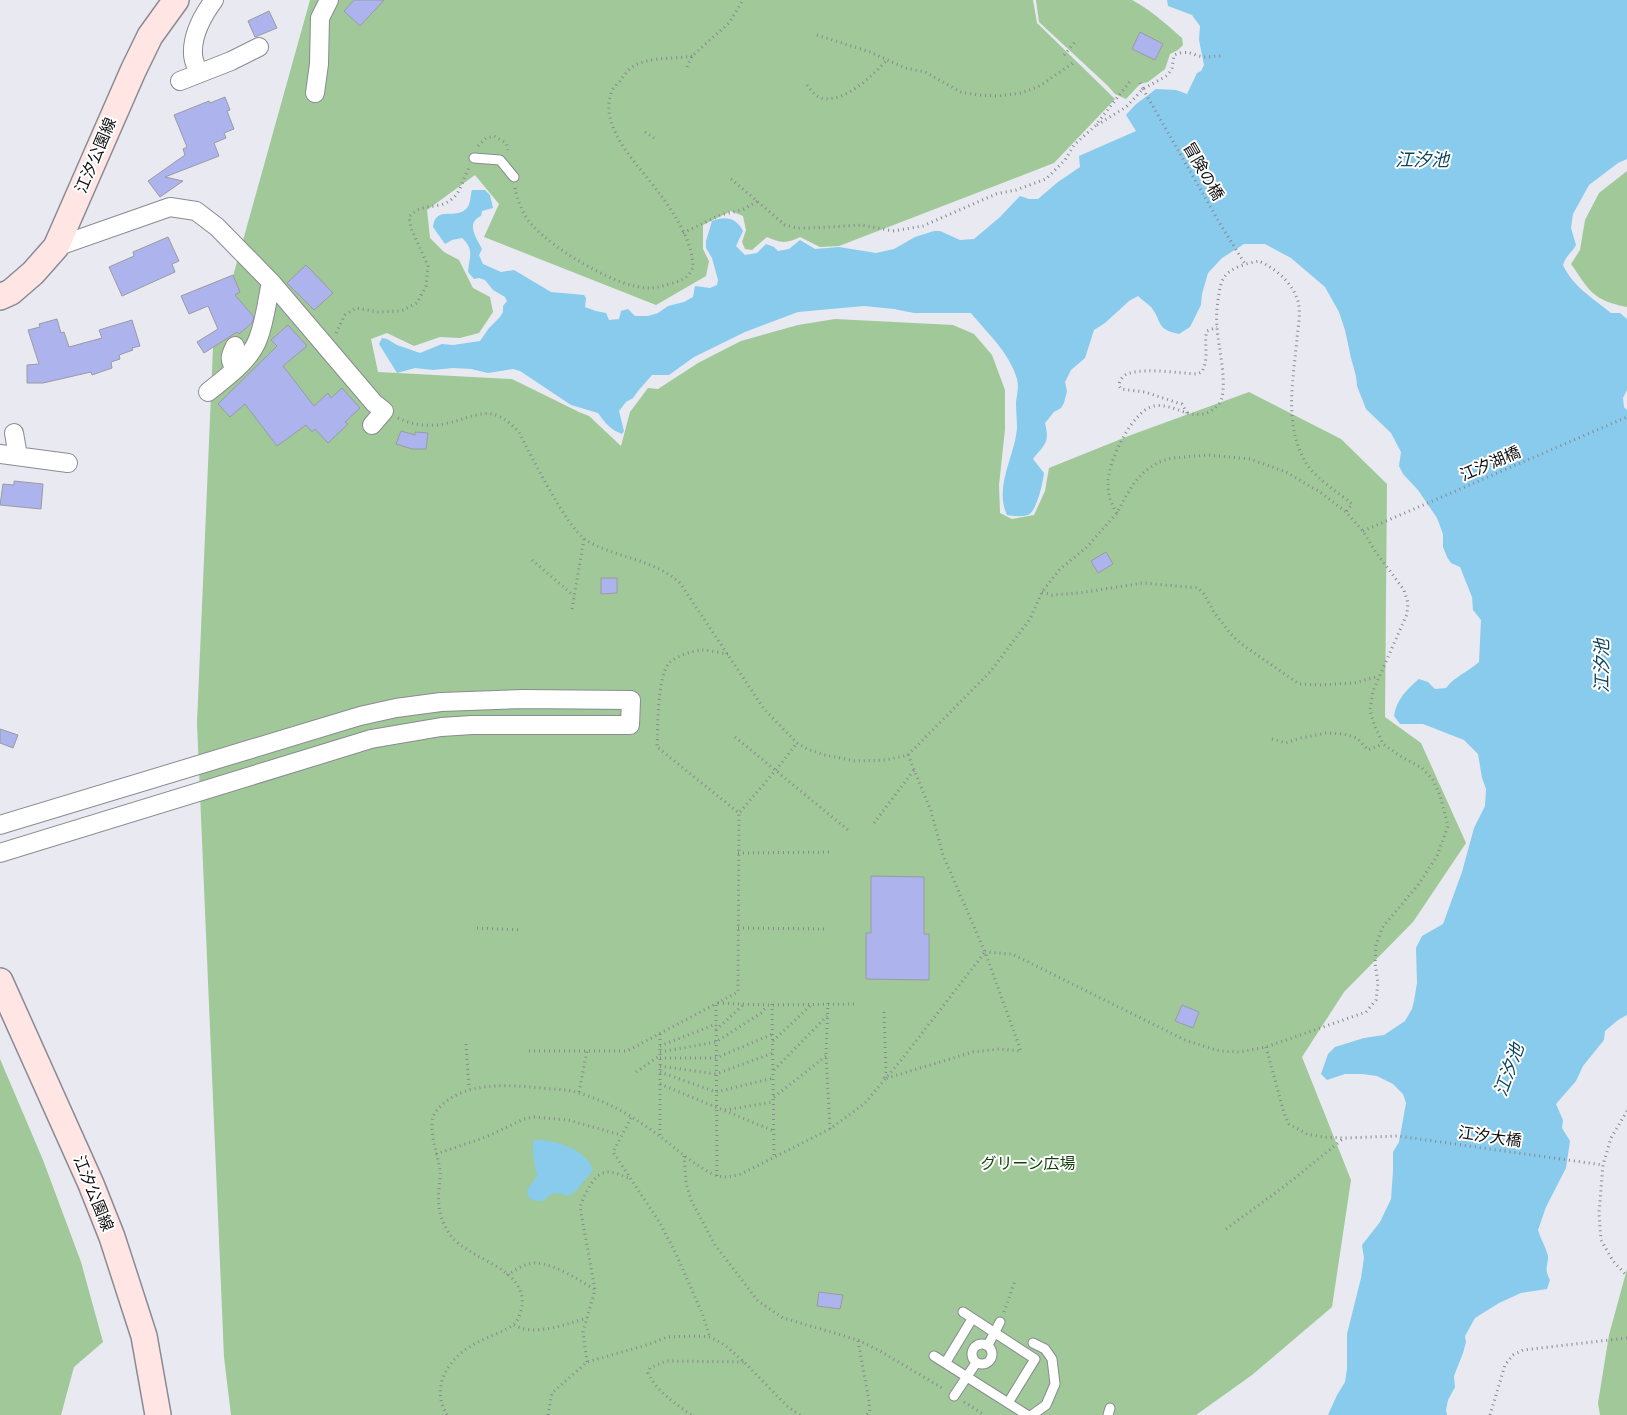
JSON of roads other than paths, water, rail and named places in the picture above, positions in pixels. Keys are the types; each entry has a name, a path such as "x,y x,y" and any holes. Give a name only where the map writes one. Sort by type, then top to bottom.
{"main road":[{"name":"江汐公園線","path":"0,297 11,292 33,273 56,247 150,36 176,0"},
{"name":"江汐公園線","path":"0,981 92,1184 112,1236 144,1336 158,1415"}],"street":[{"path":"198,74 193,55 195,34 206,11 214,0"},
{"path":"315,93 319,64 320,18 329,0"},
{"path":"180,81 231,61 259,47"},
{"path":"56,247 170,207 196,212 217,227 271,282 374,403 384,411 372,425"},
{"path":"208,392 236,368 258,340 271,282"},
{"path":"235,346 230,356 230,362 236,368"},
{"path":"14,433 18,456"},
{"path":"0,454 68,463"},
{"path":"0,825 360,716 396,708 441,702 523,699 631,700 630,725 472,725 441,727 371,739 0,853"}],"lane":[{"path":"474,158 500,160 514,177"},
{"path":"963,1312 1035,1359 1008,1403"},
{"path":"946,1362 972,1319"},
{"path":"988,1345 1000,1322"},
{"path":"959,1340 974,1348"},
{"path":"1032,1415 1046,1405 1055,1384 1052,1359 1045,1349 1033,1343"},
{"path":"978,1345 988,1345 992,1353 991,1358 985,1364 976,1363 972,1358 974,1348 978,1345"},
{"path":"934,1356 1027,1415"},
{"path":"954,1396 976,1363"}],"water":[{"name":"江汐池","path":"1167,0 1627,0 1627,159 1618,163 1589,185 1573,214 1571,228 1576,245 1563,265 1572,280 1584,292 1611,313 1620,313 1627,319 1627,390 1623,398 1624,407 1627,410 1627,1015 1605,1031 1604,1040 1583,1066 1576,1081 1556,1104 1563,1120 1562,1128 1570,1141 1566,1168 1546,1207 1538,1230 1548,1256 1547,1271 1550,1280 1547,1289 1521,1293 1499,1303 1475,1318 1465,1336 1466,1342 1463,1353 1454,1376 1455,1387 1448,1400 1447,1415 1328,1415 1345,1382 1347,1334 1361,1278 1364,1258 1362,1245 1380,1222 1391,1199 1393,1152 1399,1142 1406,1103 1403,1094 1393,1084 1377,1076 1345,1074 1327,1080 1321,1074 1328,1054 1335,1047 1364,1038 1384,1035 1405,1021 1412,1009 1417,983 1416,948 1422,936 1443,924 1462,872 1474,828 1485,806 1486,789 1478,754 1464,740 1423,724 1400,724 1394,716 1397,705 1403,695 1419,679 1428,682 1435,689 1446,688 1453,680 1479,662 1481,620 1473,610 1472,597 1460,567 1451,563 1447,557 1443,547 1443,534 1437,518 1399,466 1401,452 1391,433 1366,409 1357,386 1345,330 1339,312 1325,287 1291,258 1265,244 1244,244 1222,258 1208,273 1201,305 1190,327 1179,334 1166,330 1160,324 1151,307 1138,296 1129,301 1105,323 1094,330 1085,358 1071,370 1065,382 1067,391 1064,403 1045,423 1047,439 1033,459 1044,473 1039,496 1031,512 1023,516 1007,515 1003,494 1006,472 1017,429 1017,379 1009,360 971,313 914,313 864,306 798,312 745,332 694,357 669,375 652,375 633,398 626,402 619,411 624,431 622,434 608,426 598,413 571,405 520,371 513,369 488,373 471,369 433,370 415,368 397,373 379,344 382,338 387,339 397,345 420,353 442,344 453,345 480,341 500,317 503,312 503,306 507,301 505,297 493,290 485,280 474,279 468,272 469,246 462,238 445,244 433,227 435,220 442,214 463,212 470,202 472,190 485,190 490,195 493,208 482,211 481,216 476,219 473,227 475,236 482,249 479,255 483,264 501,272 514,270 551,292 584,295 586,298 585,307 606,313 609,320 619,319 621,311 628,309 635,316 648,316 658,313 668,306 684,302 693,297 695,286 710,288 717,285 718,280 712,258 706,248 706,241 712,221 717,219 726,218 734,220 740,226 743,231 736,246 745,255 757,253 766,244 778,251 789,249 800,240 815,249 839,247 876,253 894,249 915,237 934,231 940,231 960,240 974,239 1000,217 1020,196 1038,199 1080,167 1079,156 1136,131 1126,115 1135,105 1156,89 1176,90 1187,94 1197,73 1201,71 1204,65 1199,40 1200,26 1192,15 1168,6"},
{"path":"533,1141 561,1144 584,1156 593,1170 576,1191 568,1196 554,1194 543,1201 534,1200 527,1195 528,1189 537,1176 533,1155"}],"park label":[{"name":"グリーン広場","path":"1028,1163"}]}
